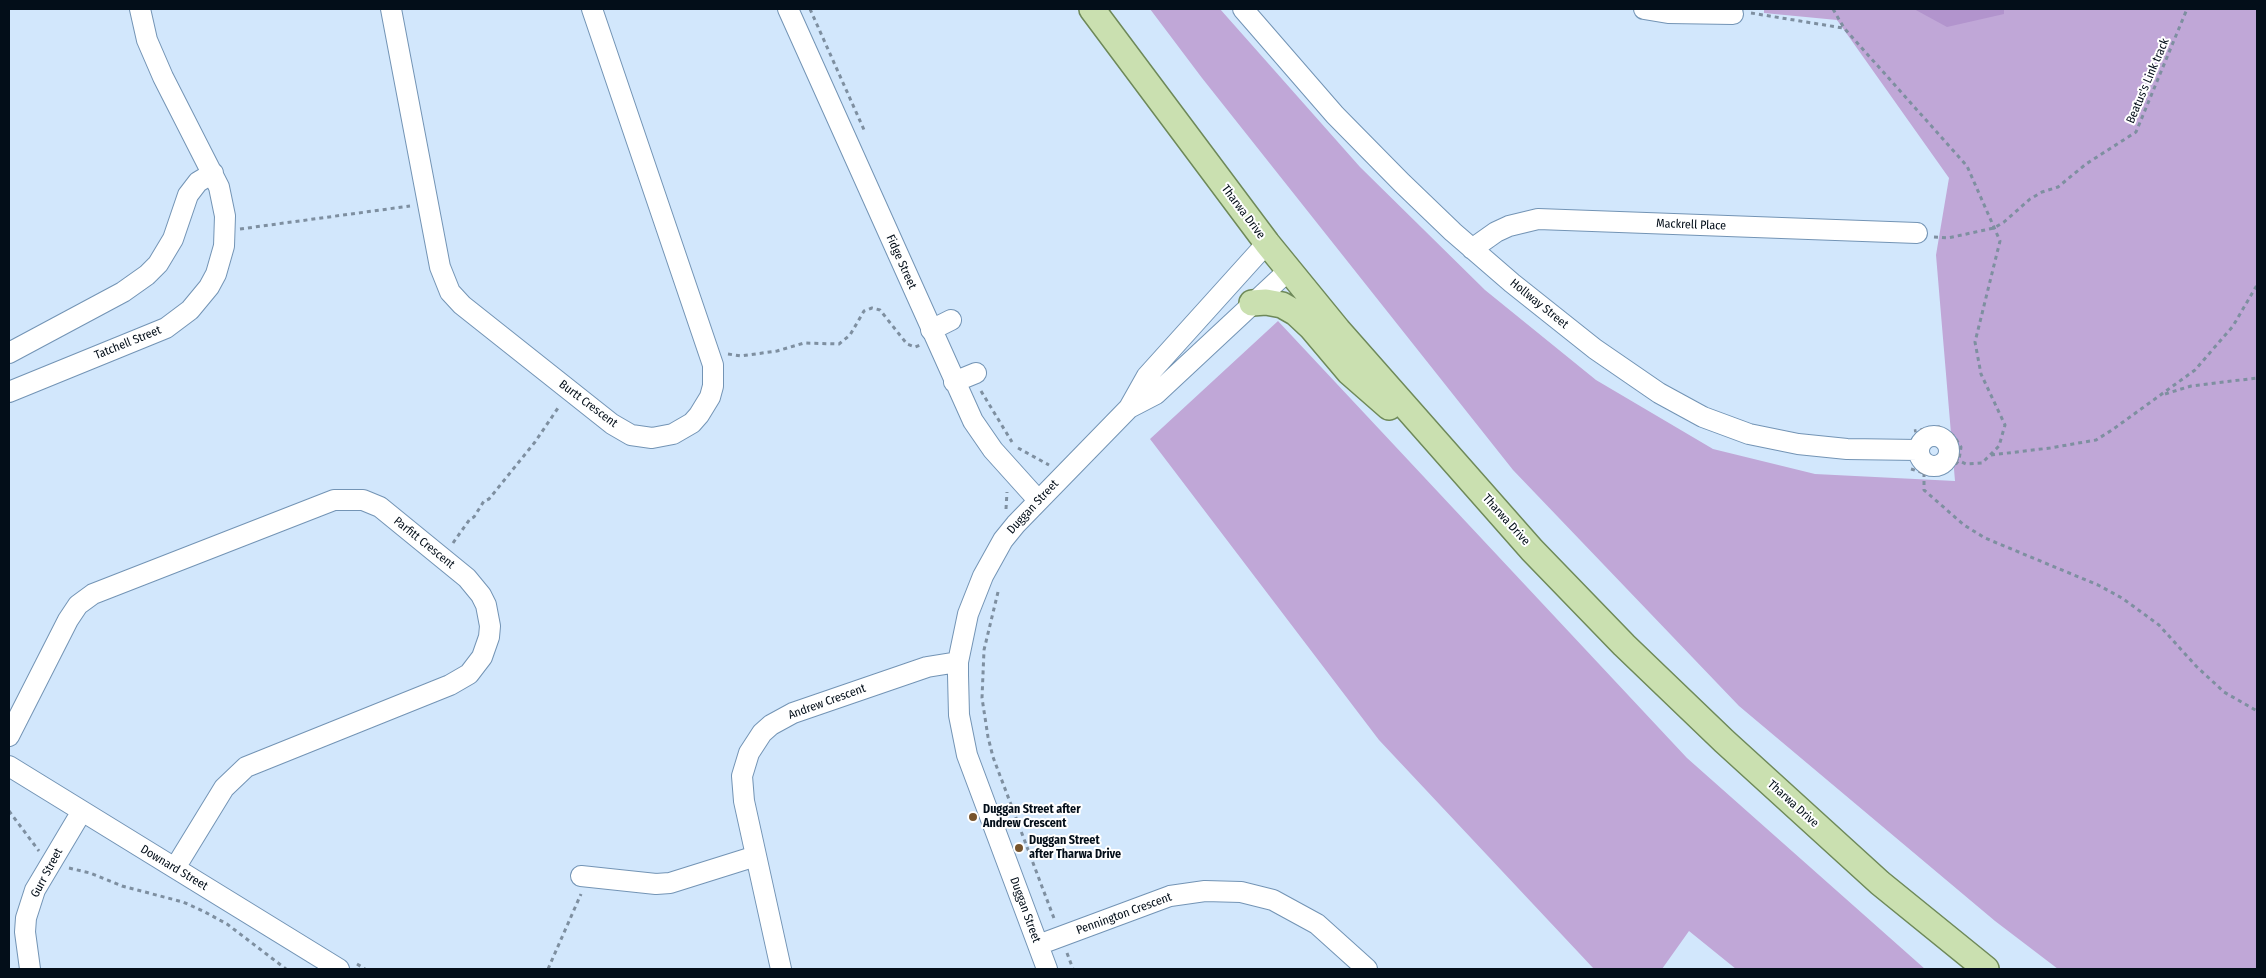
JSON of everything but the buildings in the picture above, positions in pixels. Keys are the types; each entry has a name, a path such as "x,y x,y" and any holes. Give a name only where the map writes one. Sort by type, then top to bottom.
{"main road":[{"name":"Tharwa Drive","path":"1092,9 1288,270 1338,330 1532,550 1631,652 1724,741 1873,877 1986,969"},
{"path":"1252,303 1266,302 1282,305 1296,313 1311,327 1349,372 1384,404 1422,425"}],"street":[{"name":"Tatchell Street","path":"9,392 166,328 190,310 209,287 216,274 224,246 226,216 219,187 163,77 147,40 140,9"},
{"name":"Burtt Crescent","path":"391,9 440,267 450,292 462,305 612,424 631,434 652,438 673,434 692,423 699,416 710,397 713,386 713,365 592,9"},
{"name":"Fidge Street","path":"788,9 933,334 967,377 973,421 993,450 1038,500"},
{"name":"Hollway Street","path":"1243,9 1335,115 1402,184 1472,248 1595,349 1659,393 1703,416 1749,434 1798,444 1847,449 1941,465 1947,460 1954,458"},
{"path":"1644,9 1668,13 1733,14"},
{"path":"9,353 124,292 148,275 158,264 173,239 188,195 198,182 213,173"},
{"name":"Mackrell Place","path":"1472,248 1509,226 1538,220 1923,235"},
{"name":"Duggan Street","path":"1048,969 967,755 960,715 958,662 968,614 983,576 1004,540 1038,500 1129,408 1147,376 1267,243"},
{"name":"Duggan Street","path":"1129,408 1156,394 1288,270"},
{"path":"933,334 951,320"},
{"path":"1929,463 1924,439 1935,435 1946,440 1954,458"},
{"name":"Parfitt Crescent","path":"9,736 68,620 78,605 93,594 334,500 362,500 380,507 468,578 482,595 490,626 490,637 482,657 469,674 450,686 246,767 224,788 175,868"},
{"name":"Andrew Crescent","path":"781,969 744,801 742,776 749,753 762,733 771,725 793,713 927,667 958,662"},
{"name":"Downard Street","path":"9,766 339,969"},
{"name":"Gurr Street","path":"30,969 25,932 26,918 35,890 82,811"},
{"path":"581,876 670,883 756,856"},
{"name":"Pennington Crescent","path":"1038,945 1170,896 1205,890 1241,892 1273,900 1317,924 1367,969"}],"path":[{"path":"810,9 868,139"},
{"path":"1833,9 1844,28 1966,166 2000,242 1975,342 1981,374 2005,425 1999,446 1982,463 1966,464 1954,458"},
{"name":"Beatus's Link track","path":"1923,235 1948,238 1994,228 2004,222 2030,199 2042,192 2058,187 2086,164 2136,132 2187,9"},
{"path":"1733,14 1750,13 1844,28"},
{"path":"250,228 428,203"},
{"path":"1990,455 2096,440 2195,370 2233,326 2257,285"},
{"path":"741,356 777,351 804,343 839,344 850,335 864,311 872,308 880,310 907,344 915,347 933,334"},
{"path":"967,377 1014,445 1020,450 1046,462 1061,478"},
{"path":"2162,395 2191,386 2257,378"},
{"path":"455,540 535,442 555,412"},
{"path":"1912,431 1939,427 1947,430 1954,436 1960,447 1954,458 1956,465 1929,463 1924,473 1924,490 1964,525 1985,538 2098,585 2122,598 2159,625 2196,666 2224,692 2257,711"},
{"path":"1000,517 1006,508 1007,489"},
{"path":"1000,583 984,650 982,698 988,737 993,757 1073,969"},
{"path":"9,812 43,856"},
{"path":"61,867 90,873 122,886 183,902 204,911 227,924 286,969"},
{"path":"548,969 576,908"}],"shaded area":[{"path":"1150,9 1220,9 1360,167 1485,290 1596,380 1713,449 1815,474 1955,481 1936,255 1949,178 1837,20 1764,13 1764,9 2257,9 2257,969 2058,969 1995,921 1739,706 1513,470 1202,78"},
{"path":"1914,9 2004,9 2004,14 1947,27"},
{"path":"1278,321 1687,758 1925,969 1736,969 1689,931 1662,969 1594,969 1379,740 1150,439"}],"place":[{"name":"Duggan Street after Andrew Crescent","path":"973,817"},
{"name":"Duggan Street after Tharwa Drive","path":"1019,848"}]}
